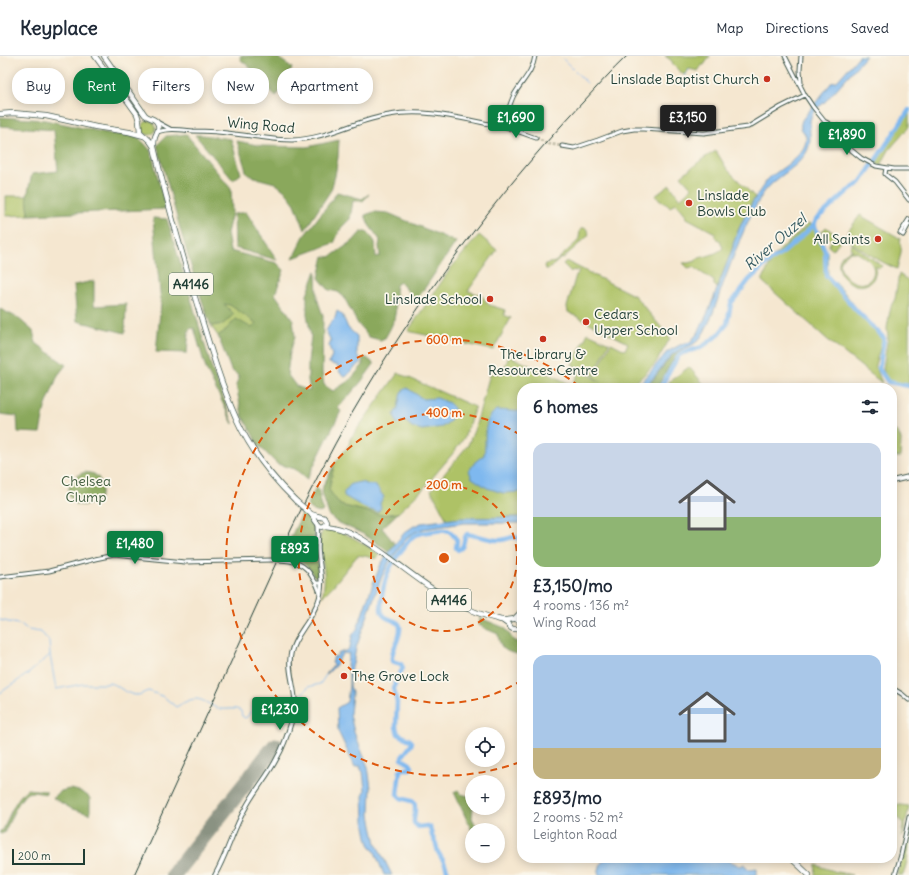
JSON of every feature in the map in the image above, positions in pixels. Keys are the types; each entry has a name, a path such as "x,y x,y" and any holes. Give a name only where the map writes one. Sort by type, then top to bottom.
{"highway":[{"path":"96,56 137,114 140,132 145,136"},
{"path":"0,114 46,116 151,137 157,133 158,126 156,121 149,118 142,111 104,56"},
{"path":"130,132 139,126 144,119 149,118"},
{"name":"A4146","path":"154,147 157,133"},
{"name":"A4146","path":"145,136 154,147 170,212 215,363 236,418 252,448 262,462 280,485 310,513 317,524"},
{"name":"A4146","path":"310,513 321,517"},
{"path":"321,517 324,517 327,520 327,524 324,527 320,527 317,524 318,519 321,517"},
{"name":"A4146","path":"327,520 335,527 354,535 377,549 451,601 469,610 517,624"},
{"name":"A4146","path":"324,527 335,527"},
{"path":"796,863 809,875"}],"main road":[{"path":"897,480 909,478"},
{"path":"215,875 245,808 275,763 286,739 293,716 295,694 291,678 290,655 295,642 318,602 322,581 318,550 319,534 317,524"},
{"path":"319,534 324,527"}],"street":[{"path":"503,126 513,97 529,72 535,56"},
{"path":"785,56 805,95 816,112 848,147 858,156 876,166 909,169"},
{"path":"801,56 800,75 802,89"},
{"path":"795,74 800,75"},
{"path":"562,146 574,148 622,131 634,129 704,133 748,127 781,107 805,95"},
{"path":"801,97 808,99"},
{"name":"Wing Road","path":"157,133 170,129 234,133 272,139 293,140 330,133 388,115 408,112 434,114 503,126 536,138"},
{"name":"Wing Road","path":"156,121 170,129"},
{"path":"824,122 837,126"},
{"path":"886,168 885,174 895,182 909,200"},
{"path":"909,218 900,233 903,235 909,224"},
{"path":"0,577 49,571 114,555 185,562 272,560"},
{"path":"280,560 297,562 304,567 316,583 320,593"},
{"path":"312,577 322,581"},
{"path":"316,583 320,583 322,581"},
{"path":"897,691 909,700"},
{"path":"895,875 909,817"}],"green space":[{"path":"240,56 276,56 292,68 277,68 276,97 269,90 269,68 250,68 241,60"},
{"path":"665,56 710,56 698,71 689,69 684,75 673,65 672,61"},
{"path":"909,111 909,127 889,150 881,165 874,163"},
{"path":"0,117 45,120 112,134 129,135 138,138 151,151 166,209 29,215 27,196 32,174 58,171 54,130 0,126"},
{"path":"146,121 152,121 156,125 156,131 152,135 146,135 142,131 142,125"},
{"path":"186,134 231,189 232,213 227,233 230,251 277,263 284,270 275,294 293,320 295,337 290,352 287,374 296,386 310,391 308,380 308,362 311,336 307,314 307,295 316,271 317,298 323,316 322,372 324,385 333,391 350,380 363,365 362,358 367,358 374,364 361,382 338,408 341,411 307,479 295,469 277,464 259,446 242,415 236,385 239,376 231,370 218,336 236,319 252,328 256,323 230,305 224,304 234,314 223,324 211,326 203,304 157,145 166,136"},
{"path":"195,135 231,139 241,174 233,180"},
{"path":"339,140 335,176 331,190 305,230 295,204 285,191 275,183 247,174 237,141 262,146 307,147"},
{"path":"716,151 727,169 755,197 738,230 717,288 714,285 714,281 693,267 688,268 683,263 696,261 696,259 714,254 723,248 720,241 715,237 715,233 685,217 687,216 676,203 670,207 655,196 670,185 680,199 692,188 681,176 704,158"},
{"path":"337,192 362,199 369,194 363,201 353,201 350,219 341,228 334,243 293,258 304,236"},
{"path":"6,196 27,196 29,215 6,216"},
{"path":"246,212 277,260 235,248 234,214"},
{"path":"374,212 388,213 456,242 416,301 400,282 396,285 395,292 397,295 395,301 394,321 385,338 380,340 369,337 358,324 344,297 338,292 329,290 319,278 324,256 330,257 353,241 361,232 368,232 375,242 376,257 380,256 380,240 369,225 365,215"},
{"path":"860,215 901,239 901,252 897,269 876,259 844,237"},
{"path":"153,218 167,219 212,369 233,424 206,369 194,328 189,329 187,353 156,352 161,303"},
{"path":"808,224 816,225 827,252 828,275 857,309 884,336 875,365 882,383 829,341 762,281 773,257"},
{"path":"826,227 836,235 835,236 841,239 833,250 828,246 832,240 822,232"},
{"path":"582,228 588,230 588,236 548,270 545,268 545,264 555,262 577,242 580,230"},
{"path":"479,235 497,250 468,291 481,295 489,305 505,310 504,315 511,318 493,350 408,331 451,268"},
{"path":"852,244 882,266 879,268 876,266 875,276 869,283 861,286 854,284 847,280 842,274 839,267 840,260 844,254 853,250 850,248","holes":["850,252 856,252 869,261 874,271 873,275 868,281 861,284 847,278 842,272 840,265 843,258"]},
{"path":"566,261 635,296 670,338 655,364 635,383 574,382 580,371 601,382 594,377 611,343 625,350 628,343 568,312 567,307 576,275 579,273 577,270 573,270 571,272 563,264"},
{"path":"899,274 909,281 909,384 890,381 885,376 883,369 888,336 887,328 889,316 891,306 895,299"},
{"path":"94,281 94,306 126,304 125,333 77,321 74,285"},
{"path":"223,304 230,305 256,323 252,329 236,319 218,336 211,326 223,324 234,314"},
{"path":"0,309 18,318 33,331 36,343 66,365 58,375 45,408 40,433 18,432 17,416 0,414"},
{"path":"588,333 609,343 593,376 572,365"},
{"path":"680,351 682,352 675,357 660,383 649,383 652,381 672,355"},
{"path":"509,356 568,383 517,383 517,517 447,520 431,490 468,445 475,428 490,374 498,373 502,375"},
{"path":"689,367 703,383 669,383"},
{"path":"398,373 475,407 464,438 423,489 398,513 381,515 340,505 329,490 334,465 349,445 350,439"},
{"path":"897,432 901,440 900,457 897,457"},
{"path":"334,465 329,490 340,505 381,515 398,513 382,528 395,544 388,552 363,534 335,521 329,515 322,493 323,486"},
{"name":"Chelsea Clump","path":"85,472 94,474 99,479 102,491 101,496 98,500 90,504 75,504 68,493 69,489 75,478"},
{"path":"316,487 319,491 323,509 322,512 314,511 307,506"},
{"path":"303,512 312,521 315,527 314,539 317,556 318,577 314,576 308,567 297,559 281,557"},
{"path":"326,528 347,535 379,554 377,558 357,556 333,586 322,597 324,574 319,543 322,532"},
{"path":"480,618 505,628 514,641 517,642 517,654 505,650 500,644 498,634 479,625"},
{"path":"27,789 46,791 46,794 34,792 27,793 17,806 4,833 0,834 0,831 3,830 16,803"},
{"path":"69,789 85,794 90,798 90,814 72,809 53,798 61,791"},
{"path":"458,790 461,794 465,795 465,815 472,815 474,823 468,823 454,792"},
{"path":"897,805 909,806 903,836 901,837 903,823 897,818"},
{"path":"909,828 908,857 903,875 898,875"},
{"path":"816,865 837,872 852,875 815,875"}],"water":[{"path":"859,56 866,56 824,103 813,113 810,123 808,150 804,156 767,189 756,205 735,252 705,331 701,337 692,345 672,355 648,383 641,383 667,352 680,345 690,342 698,333 709,310 733,247 736,235 752,202 768,179 798,155 803,149 806,137 801,128 802,120 832,82 838,80"},
{"path":"337,311 342,314 348,328 357,336 357,354 361,363 346,377 340,373 338,366 329,363 332,355 329,346 331,341 326,331 335,318"},
{"path":"407,388 423,399 437,398 449,403 454,408 454,413 450,421 442,427 422,430 412,427 405,421 397,424 394,415 398,407 401,392"},
{"path":"496,410 517,411 517,492 503,493 487,488 472,478 469,471 475,462 484,455 486,425 491,415"},
{"path":"360,482 375,485 384,497 380,503 381,508 378,512 367,509 344,496 344,492 351,484"},
{"path":"517,517 517,523 464,523 423,529 407,537 389,562 382,576 356,648 350,671 350,686 352,693 350,714 354,732 368,767 371,788 370,814 372,826 376,843 392,875 384,875 367,837 364,821 363,796 365,790 363,772 360,768 362,767 355,767 338,731 337,708 347,702 349,671 347,665 349,653 342,654 335,666 326,675 334,665 332,663 334,656 336,657 339,653 348,650 350,647 352,636 357,629 381,564 405,532 421,523 460,518"},
{"path":"601,863 734,863 740,866 745,864 748,869 757,868 757,875 598,875"}],"waterway":[{"path":"563,59 587,83"},
{"path":"684,76 689,70"},
{"name":"River Ouzel","path":"663,383 679,355 702,347 718,335 727,324 731,303 749,280 766,264 784,252 814,225 816,220 848,191 860,183 909,110"},
{"path":"814,225 825,251 826,275 856,310 884,338 879,369 888,382 893,383"},
{"path":"897,384 909,386"},
{"name":"River Ouzel","path":"449,875 438,852 430,827 418,827 414,823 414,802 401,798 397,794 400,771 402,769 410,769 412,767 402,759 412,742 398,734 396,727 397,702 394,689 395,682 403,668 401,664 392,661 392,657 400,628 397,622 387,618 382,613 381,602 384,583 395,559 410,539 417,534 448,530 456,539 456,548 458,550 462,547 467,534 495,540 513,537 517,538"},
{"path":"0,620 22,625 28,630 41,632 49,641 56,689 83,684 109,683 133,695 139,695 149,691 164,697 176,707 191,700 197,699 220,709 239,710 245,718 254,706 259,706 268,710 276,698 293,698"},
{"path":"0,693 29,673 50,655"},
{"path":"296,697 302,694 308,687 320,684 326,675"}],"runway":[{"path":"173,875 275,746"}],"tunnel":[{"path":"536,138 549,144 562,146"},
{"path":"272,560 280,560"}],"railway":[{"path":"134,875 291,530 335,443 376,373 430,291 458,252 518,175 604,79 627,56"}],"place":[{"name":"Linslade Baptist Church","path":"767,79"},
{"name":"Linslade Bowls Club","path":"689,203"},
{"name":"All Saints","path":"878,239"},
{"name":"Linslade School","path":"490,299"},
{"name":"Cedars Upper School","path":"586,322"},
{"name":"The Library & Resources Centre","path":"543,339"},
{"name":"The Grove Lock","path":"344,676"}]}
